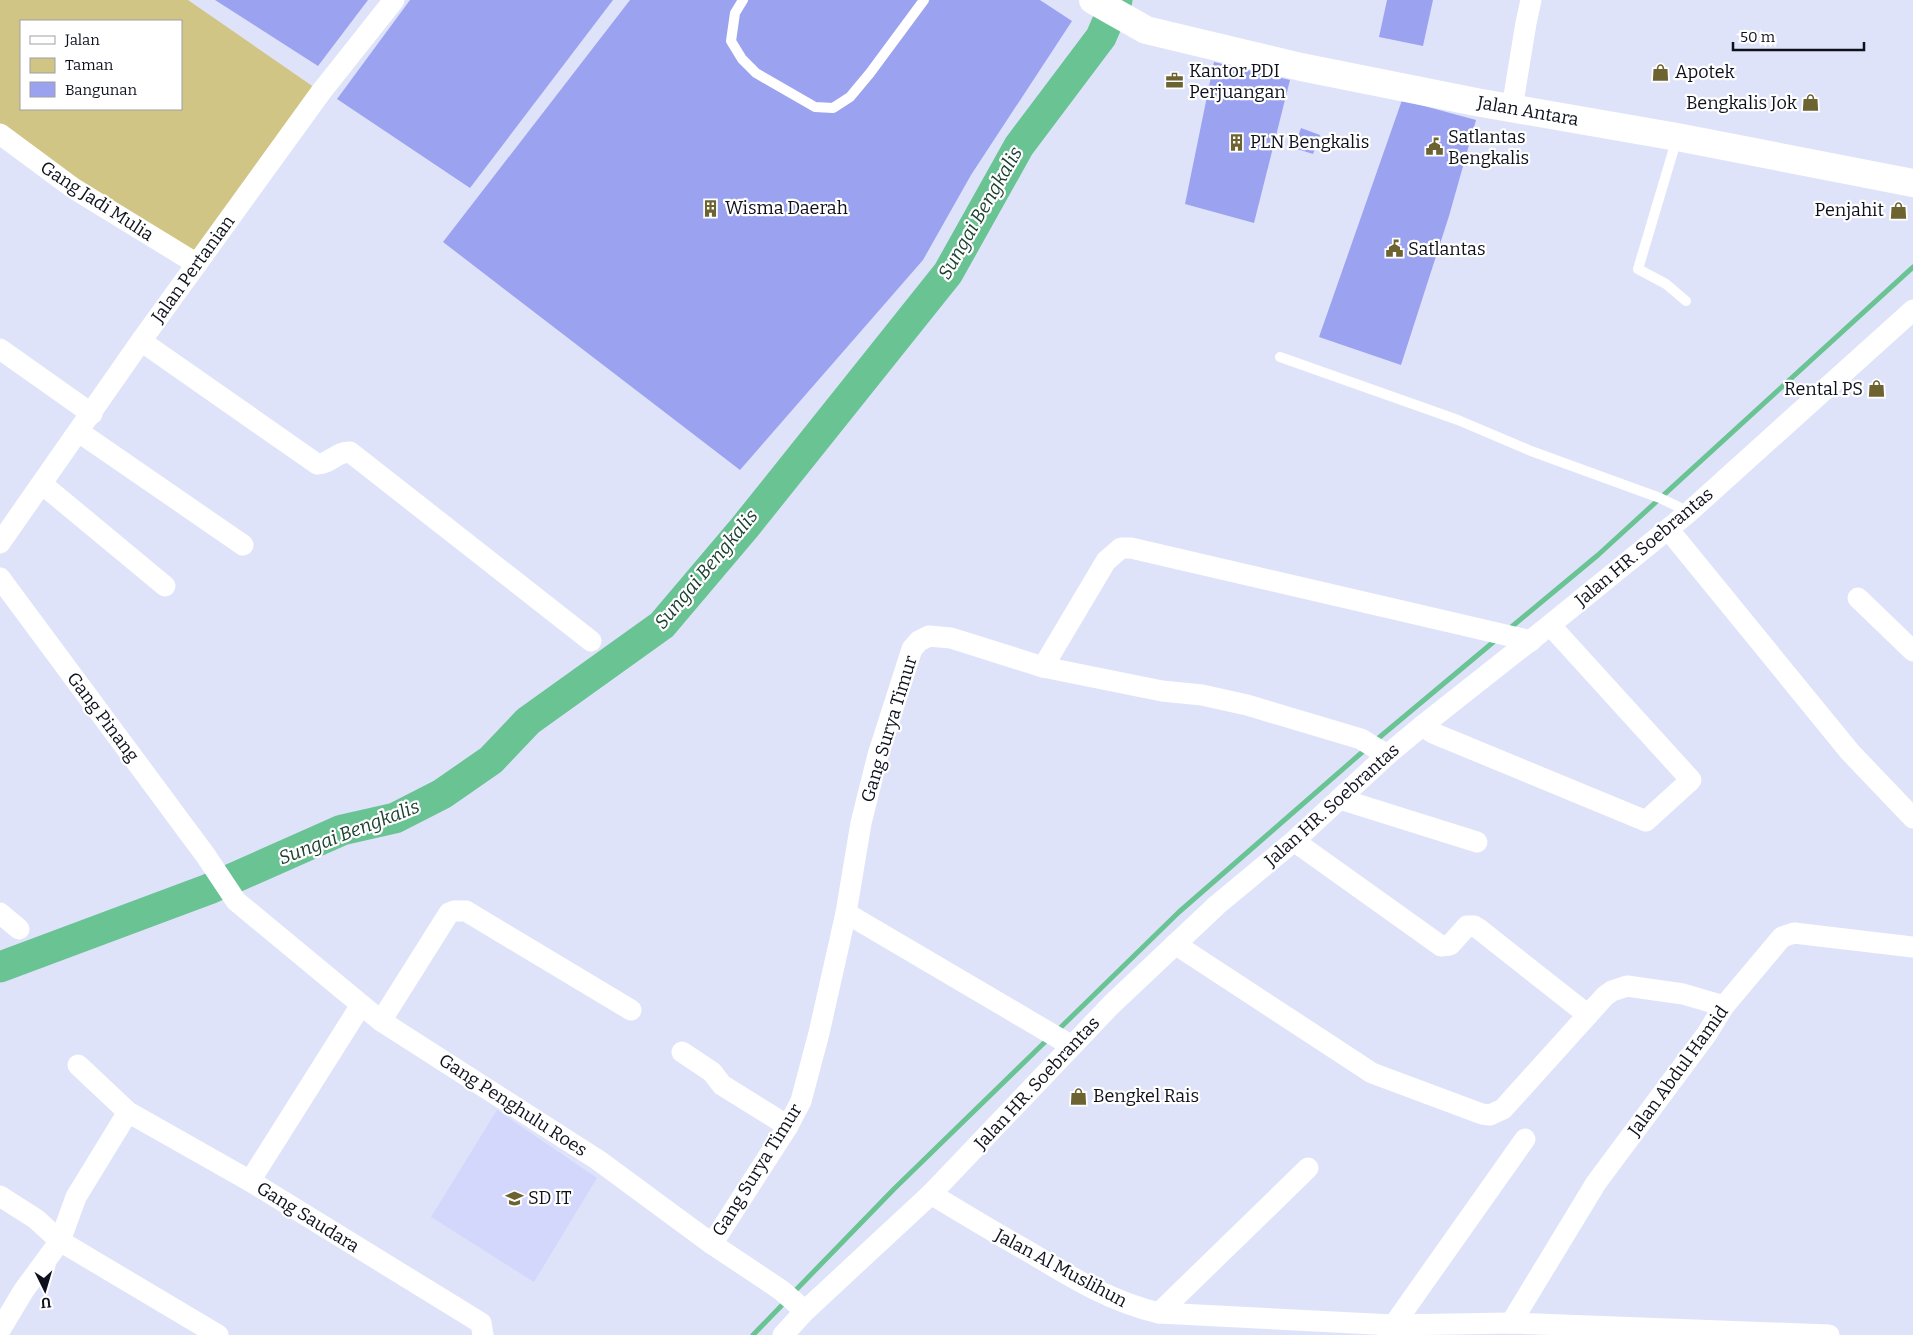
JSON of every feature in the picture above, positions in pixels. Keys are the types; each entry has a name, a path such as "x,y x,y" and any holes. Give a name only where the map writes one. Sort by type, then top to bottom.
{"street":[{"name":"Jalan Pertanian","path":"0,543 92,414 141,341 321,92 394,0"},
{"name":"Jalan Antara","path":"1092,0 1146,30 1301,67 1913,183"},
{"path":"1512,108 1526,24 1532,0"},
{"name":"Gang Jadi Mulia","path":"0,134 73,188 197,264"},
{"name":"Jalan HR. Soebrantas","path":"783,1335 794,1301 931,1194 1111,1005 1217,905 1294,841 1340,799 1376,748 1422,726 1531,641 1668,529 1684,510 1913,310"},
{"path":"141,341 317,464 322,464 345,452 350,452 591,640"},
{"path":"0,349 92,414"},
{"path":"79,432 244,545"},
{"path":"42,484 165,586"},
{"path":"1668,529 1850,752 1913,818"},
{"path":"1042,667 1106,561 1121,548 1131,548 1531,641"},
{"name":"Gang Pinang","path":"0,578 206,856 236,900"},
{"path":"1858,598 1913,651"},
{"path":"1422,726 1433,733 1646,821 1691,780 1550,625"},
{"name":"Gang Surya Timur","path":"712,1244 788,1126 801,1101 846,913 861,823 878,755 912,649 919,641 929,636 941,636 1042,667 1154,690 1202,695 1247,705 1376,748"},
{"path":"1340,799 1477,842"},
{"path":"1294,841 1441,946 1450,945 1467,926 1474,926 1588,1015"},
{"name":"Gang Penghulu Roes","path":"236,900 381,1021 598,1160 712,1244 794,1301"},
{"path":"381,1021 450,913 460,911 466,911 631,1010"},
{"path":"0,913 18,929"},
{"path":"846,913 1072,1046"},
{"name":"Jalan Abdul Hamid","path":"1511,1323 1596,1182 1706,1035 1724,1006 1779,940 1791,932 1913,948"},
{"path":"1175,944 1372,1073 1482,1114 1490,1115 1503,1109 1605,996 1612,991 1627,986 1683,994 1724,1006"},
{"name":"Gang Saudara","path":"361,1006 250,1181 481,1323 483,1335"},
{"path":"682,1052 709,1070 722,1086 788,1126"},
{"path":"78,1064 128,1112 250,1181"},
{"path":"0,1330 24,1290 60,1241 76,1197 128,1112"},
{"path":"1390,1330 1525,1139"},
{"path":"1159,1313 1308,1168"},
{"name":"Jalan Al Muslihun","path":"931,1194 1105,1295 1136,1308 1159,1313 1390,1330 1511,1323 1574,1330 1678,1330 1828,1335"},
{"path":"0,1196 36,1219 60,1241 218,1335"}],"lane":[{"path":"743,0 735,12 731,41 742,58 756,73 815,107 833,108 850,97 924,0"},
{"path":"1677,137 1638,269 1666,284 1686,301"},
{"path":"1280,358 1458,420 1531,451 1660,498 1684,510"}],"shaded area":[{"name":"SD IT","path":"497,1110 597,1178 534,1282 431,1217"}],"green space":[{"path":"0,0 188,0 321,92 205,263 0,127"}],"building":[{"path":"215,0 368,0 318,66"},
{"path":"410,0 613,0 470,188 337,99"},
{"name":"Wisma Daerah","path":"630,0 1040,0 1072,21 971,175 923,260 740,470 443,242"},
{"path":"1387,0 1433,0 1423,46 1379,37"},
{"name":"PLN Bengkalis","path":"1214,62 1290,80 1254,223 1185,204"},
{"name":"Satlantas","path":"1402,100 1476,120 1449,216 1401,365 1319,337"},
{"path":"1301,128 1320,135 1313,154 1294,148"}],"waterway":[{"name":"Sungai Bengkalis","path":"0,967 209,889 342,830 395,818 442,794 491,760 528,721 662,625 745,527 948,273 1019,146 1101,37 1117,0"},
{"path":"1509,629 1598,555 1913,267"},
{"path":"1375,741 1497,639"},
{"path":"1057,1031 1179,912 1367,748"},
{"path":"793,1293 894,1189 1049,1038"},
{"path":"753,1335 786,1301"}],"place":[{"name":"Apotek","path":"1661,72"},
{"name":"Kantor PDI Perjuangan","path":"1175,81"},
{"name":"Bengkalis Jok","path":"1811,103"},
{"name":"PLN Bengkalis","path":"1236,142"},
{"name":"Satlantas Bengkalis","path":"1434,147"},
{"name":"Wisma Daerah","path":"711,208"},
{"name":"Penjahit","path":"1898,210"},
{"name":"Satlantas","path":"1394,249"},
{"name":"Rental PS","path":"1877,389"},
{"name":"Bengkel Rais","path":"1079,1096"},
{"name":"SD IT","path":"514,1198"}]}
